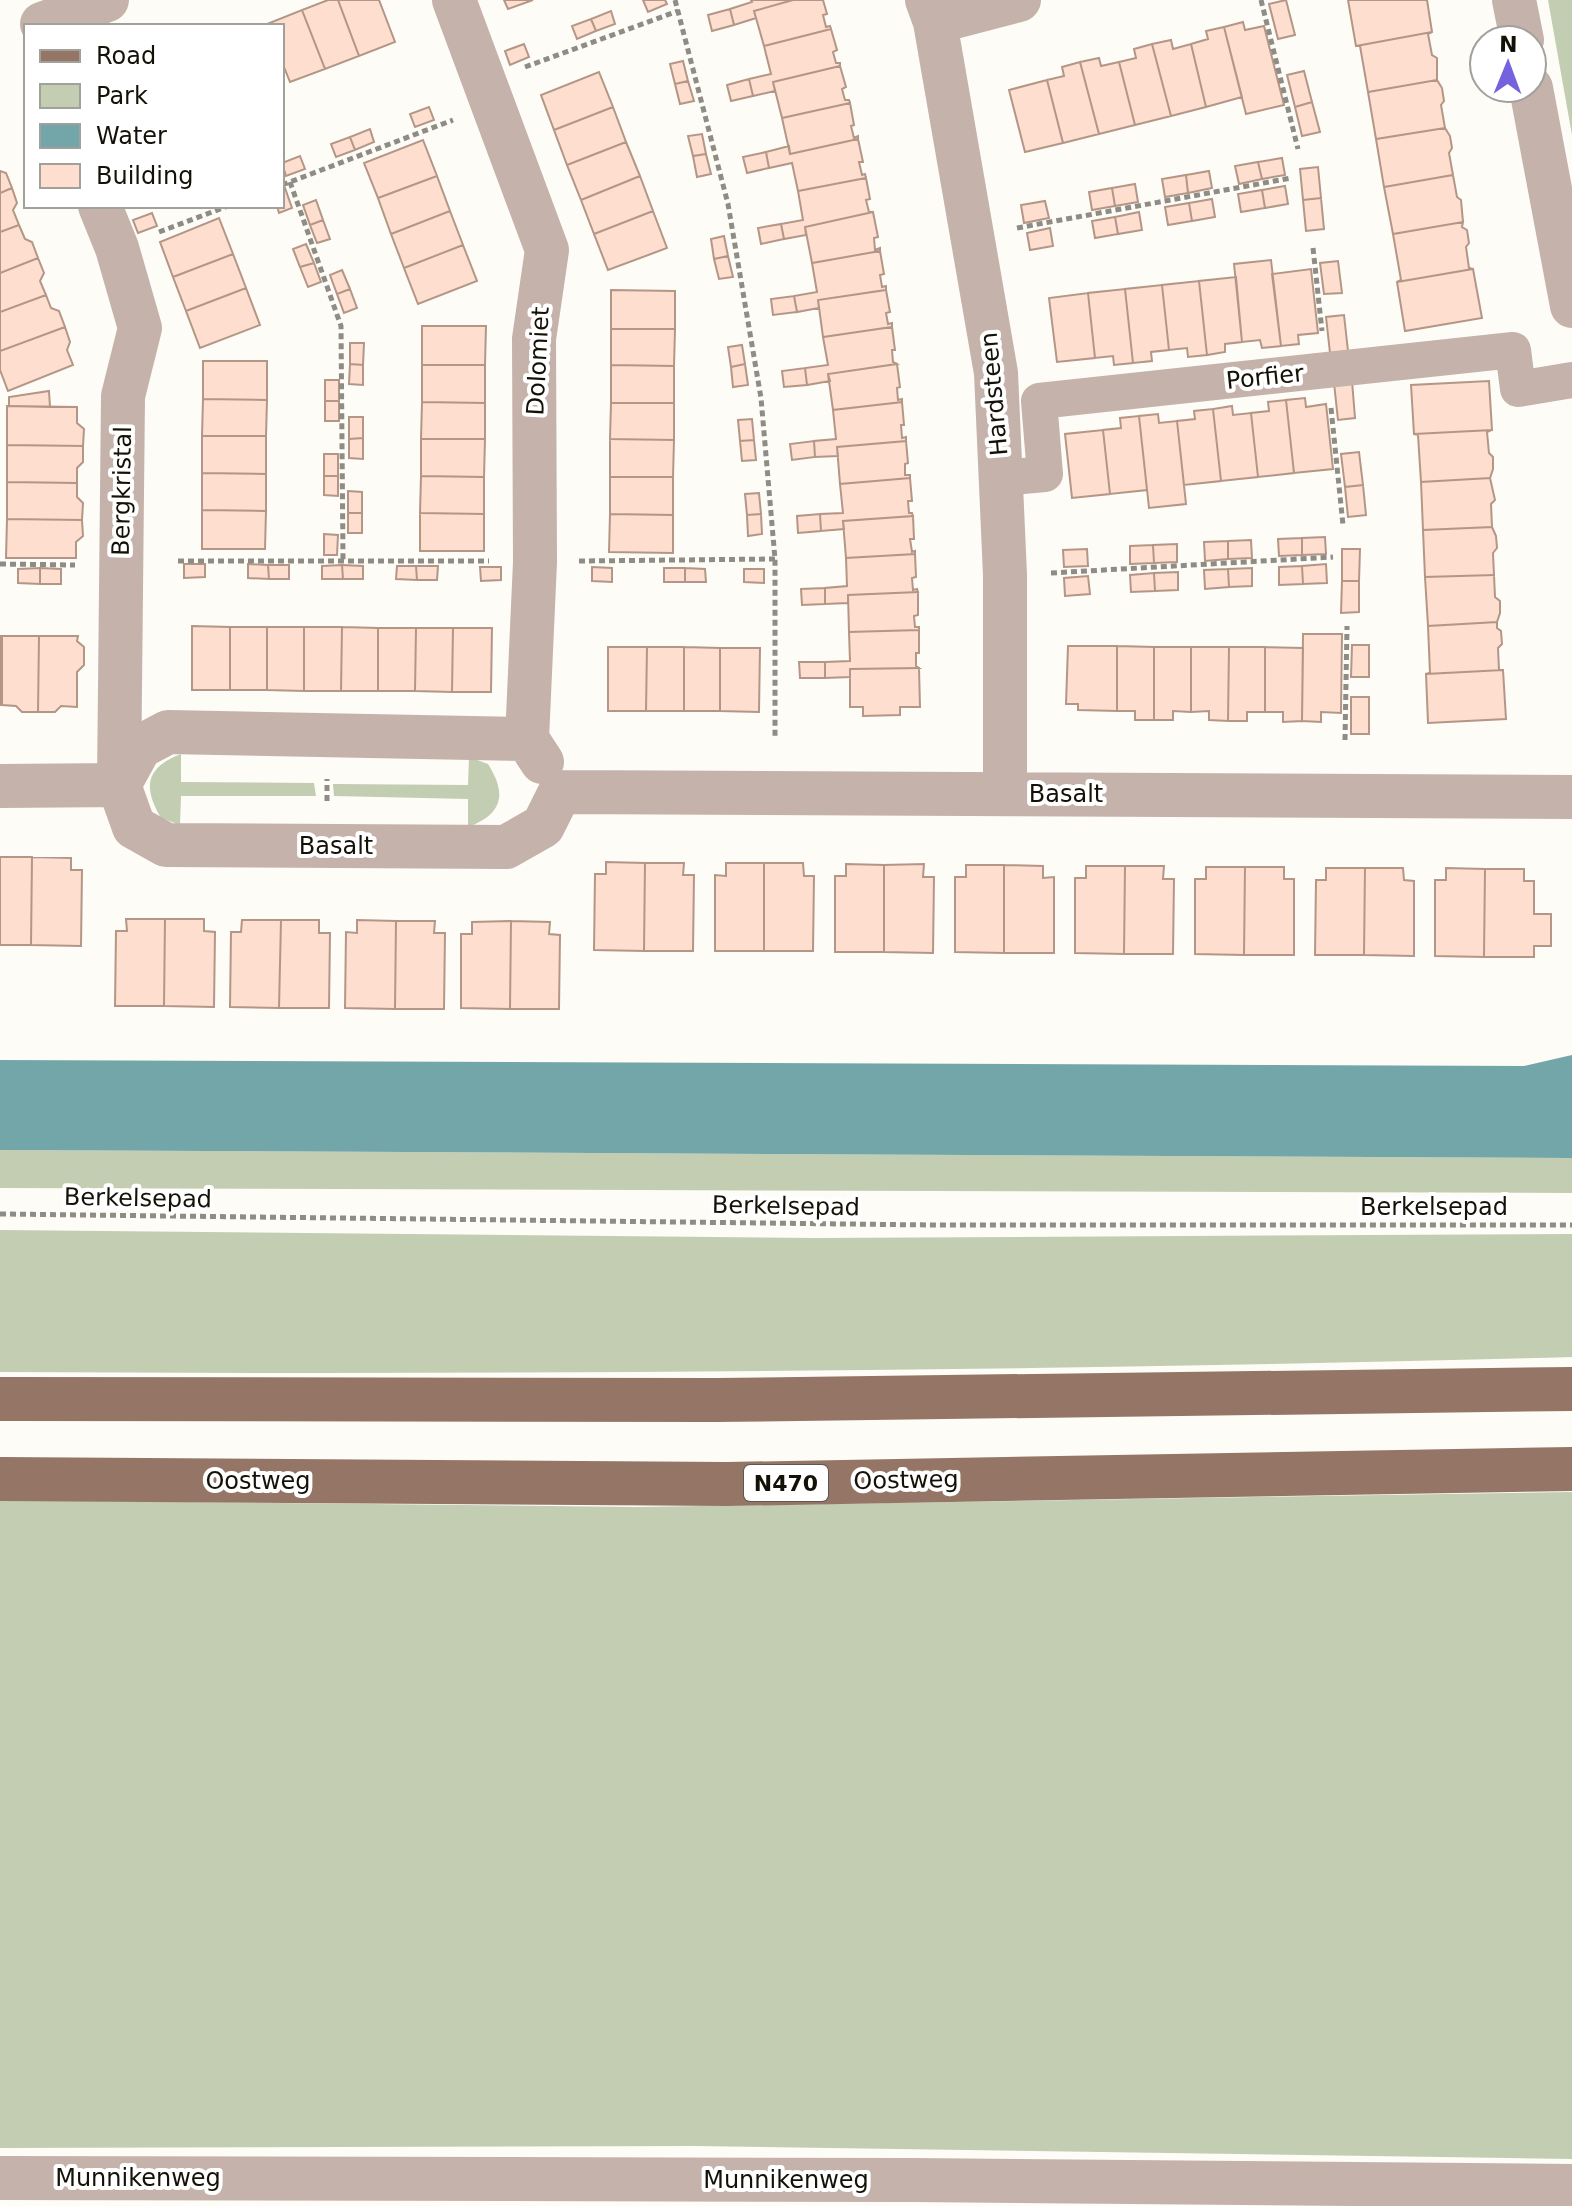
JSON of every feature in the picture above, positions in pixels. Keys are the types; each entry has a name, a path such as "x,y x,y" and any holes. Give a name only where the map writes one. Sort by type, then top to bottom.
{"main road":[{"path":"0,1399 716,1400 1572,1389"},
{"name":"Oostweg","path":"0,1479 727,1484 1572,1469"}],"street":[{"path":"38,17 107,0"},
{"name":"Dolomiet","path":"454,0 547,250 534,339 535,562 527,739"},
{"path":"931,11 1019,0"},
{"path":"1514,0 1519,24"},
{"name":"Hardsteen","path":"931,11 996,373 1005,575 1005,793"},
{"path":"1534,104 1572,306"},
{"name":"Bergkristal","path":"101,208 117,248 140,328 123,396 119,785"},
{"name":"Porfier","path":"1001,478 1045,474 1039,401 1513,350 1518,389 1572,380"},
{"path":"0,786 119,785 140,747 168,732 527,739 560,792"},
{"name":"Basalt","path":"119,785 134,827 166,845 506,847 543,826 560,792 1572,797"},
{"name":"Munnikenweg","path":"0,2178 913,2180 1572,2186"}],"path":[{"path":"675,0 728,204 761,398 775,559 775,737"},
{"path":"1261,0 1298,149"},
{"path":"284,184 678,11"},
{"path":"972,236 1291,178"},
{"path":"290,182 341,326 343,560"},
{"path":"117,248 223,208"},
{"path":"1005,575 1333,557"},
{"path":"178,561 775,559"},
{"path":"0,564 122,565"},
{"path":"1345,740 1347,626"},
{"path":"327,846 328,735"},
{"name":"Berkelsepad","path":"0,1214 931,1225 1572,1225"}],"green space":[{"path":"1548,0 1572,0 1572,135 1570,124"},
{"path":"181,754 181,782 314,783 316,796 181,796 180,825 161,818 150,788 154,772 169,759"},
{"path":"469,757 488,764 499,794 495,809 489,816 468,827 468,799 334,796 333,784 468,785"},
{"path":"0,1150 1572,1158 1572,1193 0,1188"},
{"path":"0,1230 816,1238 1572,1234 1572,1357 786,1371 0,1372"},
{"path":"1572,1492 1572,2159 695,2146 0,2148 0,1500 636,1507"}],"water":[{"path":"1572,1055 1572,1158 0,1150 0,1060 1524,1066"}],"building":[{"path":"328,0 338,0 359,56 325,69 302,10"},
{"path":"338,0 379,0 395,42 359,56"},
{"path":"504,0 533,0 508,9"},
{"path":"643,0 665,0 667,4 648,12"},
{"path":"751,0 793,0 754,11 756,18 734,25 730,9"},
{"path":"793,0 823,0 827,14 823,15 826,27 830,26 831,29 764,46 754,11"},
{"path":"1286,0 1295,35 1278,39 1269,4"},
{"path":"1348,0 1427,0 1432,32 1356,46"},
{"path":"730,9 734,25 712,31 708,15"},
{"path":"302,10 325,69 290,82 284,67 284,24 267,24"},
{"path":"611,11 615,24 596,31 591,19"},
{"path":"591,19 596,31 577,39 572,26"},
{"path":"1243,22 1245,30 1264,26 1284,105 1246,114 1224,27"},
{"path":"1224,27 1242,97 1206,107 1191,44 1208,39 1206,31"},
{"path":"831,29 837,50 833,52 840,66 773,82 775,91 753,96 749,79 771,74 764,46"},
{"path":"1432,32 1428,34 1432,55 1437,58 1437,80 1368,92 1360,46 1356,46"},
{"path":"1171,40 1173,49 1191,44 1206,107 1171,116 1152,44"},
{"path":"524,44 529,57 510,65 505,51"},
{"path":"1152,44 1171,116 1135,125 1119,62 1136,58 1134,49"},
{"path":"1099,58 1101,66 1119,62 1135,125 1099,134 1080,62"},
{"path":"683,61 688,81 675,84 670,64"},
{"path":"1080,62 1099,134 1063,143 1047,80 1064,76 1062,67"},
{"path":"840,66 846,87 842,89 845,100 850,103 782,118 773,82"},
{"path":"1304,71 1312,102 1295,107 1287,75"},
{"path":"599,72 613,107 554,130 541,95"},
{"path":"749,79 753,96 731,101 727,85"},
{"path":"1047,80 1063,143 1025,152 1009,90"},
{"path":"1437,80 1442,88 1445,128 1376,139 1368,92"},
{"path":"688,81 694,101 680,104 675,84"},
{"path":"1312,102 1320,132 1302,136 1295,107"},
{"path":"850,103 854,125 851,126 854,138 858,136 858,139 790,154 782,118"},
{"path":"429,107 434,120 415,127 410,114"},
{"path":"613,107 626,142 567,165 554,130"},
{"path":"1445,128 1450,136 1453,175 1384,187 1376,139"},
{"path":"370,129 374,142 355,150 350,137"},
{"path":"702,134 706,154 693,156 688,136"},
{"path":"350,137 355,150 336,157 331,144"},
{"path":"858,139 863,162 859,162 862,175 865,174 866,178 798,191 792,163 769,168 766,152 789,146 790,154"},
{"path":"423,140 437,176 378,198 364,163"},
{"path":"626,142 640,176 581,200 567,165"},
{"path":"766,152 769,168 747,173 743,157"},
{"path":"706,154 711,174 697,177 693,156"},
{"path":"300,156 305,169 286,176 284,162"},
{"path":"1282,158 1285,175 1262,179 1258,162"},
{"path":"1258,162 1262,179 1239,184 1235,166"},
{"path":"1318,167 1321,198 1303,200 1300,169"},
{"path":"0,171 6,173 12,188 0,193"},
{"path":"1209,171 1212,188 1188,193 1186,175"},
{"path":"1186,175 1188,193 1165,197 1162,179"},
{"path":"1453,175 1457,197 1461,200 1463,222 1393,234 1384,187"},
{"path":"437,176 450,211 391,234 378,198"},
{"path":"640,176 653,211 594,234 581,200"},
{"path":"866,178 870,199 866,200 869,212 873,212 805,227 806,235 784,239 781,224 803,220 798,191"},
{"path":"1135,184 1138,202 1115,206 1112,188"},
{"path":"1285,186 1288,204 1265,208 1262,190"},
{"path":"12,188 17,203 13,210 19,225 0,232 0,193"},
{"path":"284,188 292,208 279,213 278,208 284,208"},
{"path":"1112,188 1115,206 1092,210 1089,192"},
{"path":"1262,190 1265,208 1241,212 1238,194"},
{"path":"1321,198 1324,229 1306,231 1303,200"},
{"path":"1212,199 1215,217 1192,221 1189,203"},
{"path":"316,200 323,220 310,225 303,205"},
{"path":"1045,201 1049,218 1024,223 1021,205"},
{"path":"1189,203 1192,221 1168,225 1165,207"},
{"path":"450,211 463,245 404,268 391,234"},
{"path":"653,211 667,248 608,270 594,234"},
{"path":"873,212 878,237 874,238 875,250 880,248 880,251 812,263 805,227"},
{"path":"1139,212 1142,230 1118,234 1115,217"},
{"path":"152,213 157,226 138,233 133,220"},
{"path":"1115,217 1118,234 1095,238 1092,221"},
{"path":"219,218 233,254 173,277 160,242"},
{"path":"323,220 330,239 317,243 310,225"},
{"path":"1463,222 1469,243 1466,247 1469,268 1473,269 1397,282 1401,280 1393,234"},
{"path":"781,224 784,239 761,244 758,228"},
{"path":"19,225 25,239 32,242 38,258 0,273 0,232"},
{"path":"1050,228 1053,246 1030,250 1027,233"},
{"path":"724,236 728,256 714,259 711,239"},
{"path":"306,244 314,263 300,267 293,249"},
{"path":"463,245 477,281 418,304 404,268"},
{"path":"880,251 884,274 880,275 882,287 886,286 886,290 818,300 819,308 797,312 794,296 817,292 812,263"},
{"path":"233,254 246,288 186,311 173,277"},
{"path":"728,256 733,277 719,279 714,259"},
{"path":"38,258 44,273 40,281 46,295 0,312 0,273"},
{"path":"1271,260 1281,346 1262,348 1260,340 1242,342 1234,264"},
{"path":"1338,261 1342,293 1324,294 1320,263"},
{"path":"314,263 321,282 308,287 300,267"},
{"path":"1311,269 1318,333 1298,335 1299,344 1281,346 1272,274"},
{"path":"1473,269 1482,318 1405,331 1397,282"},
{"path":"342,270 350,289 337,294 330,275"},
{"path":"1236,277 1242,342 1225,344 1225,352 1207,355 1199,281"},
{"path":"1199,281 1207,355 1188,357 1187,348 1169,350 1162,285"},
{"path":"1162,285 1169,350 1151,352 1152,361 1133,363 1125,289"},
{"path":"246,288 260,325 200,348 186,311"},
{"path":"350,289 357,308 344,313 337,294"},
{"path":"1125,289 1133,363 1114,365 1113,356 1095,358 1088,293"},
{"path":"611,290 675,291 675,329 611,329"},
{"path":"886,290 890,312 886,313 888,324 892,323 892,327 823,337 818,300"},
{"path":"1088,293 1095,358 1057,362 1049,298"},
{"path":"46,295 51,308 59,311 65,327 0,351 0,312"},
{"path":"794,296 797,312 773,315 771,299"},
{"path":"1344,315 1348,351 1330,353 1326,317"},
{"path":"422,326 486,326 485,365 422,365"},
{"path":"65,327 70,342 67,350 73,365 8,391 0,370 0,351"},
{"path":"892,327 893,362 897,364 828,374 830,381 807,385 805,368 828,365 823,337"},
{"path":"611,329 675,329 674,366 611,365"},
{"path":"350,343 364,343 363,365 350,364"},
{"path":"742,345 745,364 731,367 728,347"},
{"path":"203,361 267,361 267,400 203,399"},
{"path":"350,364 363,365 363,385 349,384"},
{"path":"745,364 748,385 733,387 731,367"},
{"path":"897,364 898,400 902,399 902,402 833,410 828,374"},
{"path":"422,365 485,365 485,403 422,402"},
{"path":"611,365 674,366 674,403 611,403"},
{"path":"805,368 807,385 784,387 782,371"},
{"path":"325,380 339,380 339,401 325,401"},
{"path":"1352,381 1355,418 1338,420 1334,383"},
{"path":"1489,381 1492,430 1414,434 1411,385"},
{"path":"49,391 50,407 9,406 9,397"},
{"path":"1305,398 1306,407 1326,404 1333,469 1294,473 1286,400"},
{"path":"203,399 267,400 266,436 202,436"},
{"path":"1286,400 1294,473 1258,477 1251,413 1269,411 1268,402"},
{"path":"325,401 339,401 339,421 325,421"},
{"path":"422,402 485,403 485,439 421,439"},
{"path":"902,402 902,438 906,437 906,441 837,447 838,456 815,457 814,441 836,439 833,410"},
{"path":"611,403 674,403 674,440 610,439"},
{"path":"7,406 77,407 77,423 84,429 83,446 7,445"},
{"path":"1232,406 1233,415 1251,413 1258,477 1221,481 1213,409"},
{"path":"1213,409 1221,481 1184,485 1177,421 1195,419 1194,411"},
{"path":"1158,414 1159,423 1177,421 1186,504 1149,508 1139,416"},
{"path":"1139,416 1147,490 1110,494 1103,430 1121,428 1120,418"},
{"path":"349,417 363,417 363,438 349,439"},
{"path":"752,419 754,440 740,441 738,420"},
{"path":"1103,430 1110,494 1072,498 1065,434"},
{"path":"1492,430 1487,432 1489,453 1493,457 1490,478 1421,482 1418,435 1414,434"},
{"path":"202,436 266,436 266,474 202,473"},
{"path":"363,438 363,459 349,458 349,439"},
{"path":"421,439 485,439 484,477 421,476"},
{"path":"610,439 674,440 673,477 610,477"},
{"path":"754,440 756,460 742,461 740,441"},
{"path":"814,441 815,457 792,460 790,444"},
{"path":"906,441 908,463 905,464 905,475 910,475 910,478 840,484 837,447"},
{"path":"7,445 83,446 83,462 77,468 77,483 7,482"},
{"path":"1359,452 1363,485 1345,487 1341,454"},
{"path":"324,454 338,454 338,476 324,476"},
{"path":"202,473 266,474 266,511 202,510"},
{"path":"324,476 338,476 338,496 324,495"},
{"path":"421,476 484,477 484,514 420,513"},
{"path":"610,477 673,477 673,515 610,514"},
{"path":"910,478 912,501 908,501 909,513 913,516 843,521 844,529 821,531 820,514 843,513 840,484"},
{"path":"1490,478 1495,500 1491,504 1492,527 1423,530 1421,482"},
{"path":"7,482 77,483 77,497 83,503 82,520 7,519"},
{"path":"1363,485 1366,515 1348,517 1345,487"},
{"path":"348,491 362,492 362,513 348,513"},
{"path":"759,493 761,514 747,515 745,494"},
{"path":"202,510 266,511 265,549 202,549"},
{"path":"348,513 362,513 362,533 348,533"},
{"path":"420,513 484,514 484,551 420,551"},
{"path":"610,514 673,515 673,553 609,552"},
{"path":"761,514 762,534 748,536 747,515"},
{"path":"820,514 821,531 798,533 797,516"},
{"path":"913,516 914,539 910,539 915,554 846,558 843,521"},
{"path":"7,519 82,520 83,536 76,542 76,558 6,558"},
{"path":"1492,527 1497,548 1493,553 1494,575 1425,577 1423,530"},
{"path":"324,534 338,535 337,555 324,555"},
{"path":"1325,537 1326,554 1302,555 1302,538"},
{"path":"1302,538 1302,555 1279,556 1278,539"},
{"path":"1251,540 1252,558 1228,559 1228,541"},
{"path":"1228,541 1228,559 1205,561 1204,542"},
{"path":"1177,544 1177,562 1154,563 1153,545"},
{"path":"1153,545 1154,563 1130,564 1130,546"},
{"path":"1087,549 1088,566 1064,567 1063,550"},
{"path":"1342,549 1360,549 1359,581 1342,581"},
{"path":"915,554 916,577 912,578 913,590 917,589 918,592 848,595 848,603 825,604 825,588 847,586 846,558"},
{"path":"184,564 205,564 205,577 184,578"},
{"path":"248,564 268,565 269,579 248,578"},
{"path":"1326,564 1327,583 1303,584 1302,566"},
{"path":"268,565 289,565 289,579 269,579"},
{"path":"342,565 363,566 363,579 343,579"},
{"path":"342,565 343,579 322,579 322,566"},
{"path":"397,566 416,566 417,580 396,579"},
{"path":"416,566 438,566 437,580 417,580"},
{"path":"1302,566 1303,584 1279,585 1279,567"},
{"path":"480,567 501,567 501,580 481,581"},
{"path":"592,567 612,568 612,582 592,581"},
{"path":"40,568 40,584 18,583 18,569"},
{"path":"40,568 61,569 61,584 40,584"},
{"path":"664,568 685,568 685,582 664,582"},
{"path":"685,568 705,569 706,582 685,582"},
{"path":"1252,568 1252,586 1229,587 1228,569"},
{"path":"744,569 764,569 764,583 744,582"},
{"path":"1228,569 1229,587 1205,589 1204,570"},
{"path":"1178,572 1178,590 1155,591 1154,573"},
{"path":"1154,573 1155,591 1131,592 1130,575"},
{"path":"1494,575 1495,597 1500,601 1497,622 1428,626 1425,577"},
{"path":"1088,576 1090,594 1065,596 1064,578"},
{"path":"1342,581 1359,581 1359,612 1341,613"},
{"path":"825,588 825,604 802,605 801,589"},
{"path":"918,592 918,615 914,616 915,627 919,630 849,632 848,595"},
{"path":"1497,622 1502,644 1498,648 1499,670 1503,670 1426,674 1430,673 1428,626"},
{"path":"192,626 230,627 230,690 192,690"},
{"path":"230,627 267,627 267,690 230,690"},
{"path":"267,627 304,627 304,691 267,690"},
{"path":"304,627 342,627 341,691 304,691"},
{"path":"342,627 378,628 378,691 341,691"},
{"path":"378,628 416,628 415,691 378,691"},
{"path":"416,628 453,628 452,692 415,691"},
{"path":"453,628 492,628 491,692 452,692"},
{"path":"919,630 916,666 919,668 850,669 850,677 825,678 825,662 850,661 849,632"},
{"path":"1303,634 1342,634 1341,713 1321,712 1321,722 1302,721"},
{"path":"2,636 2,705 0,705"},
{"path":"2,636 39,636 38,712 22,712 16,706 2,705"},
{"path":"39,636 78,636 77,641 84,647 84,665 77,672 77,707 61,706 55,712 38,712"},
{"path":"1352,645 1369,645 1369,677 1351,677"},
{"path":"1068,646 1117,646 1117,711 1078,710 1078,704 1066,704"},
{"path":"1117,646 1154,647 1154,720 1135,720 1135,711 1117,711"},
{"path":"608,647 647,647 646,711 608,711"},
{"path":"647,647 684,647 684,711 646,711"},
{"path":"684,647 720,648 720,711 684,711"},
{"path":"1154,647 1191,647 1191,712 1173,711 1173,720 1154,720"},
{"path":"1191,647 1229,647 1228,721 1209,720 1209,711 1191,712"},
{"path":"1229,647 1265,647 1265,712 1247,712 1247,721 1228,721"},
{"path":"1265,647 1303,648 1302,721 1283,722 1283,712 1265,712"},
{"path":"720,648 760,648 759,712 720,711"},
{"path":"799,662 825,662 825,678 800,678"},
{"path":"919,668 920,707 900,707 900,715 863,716 863,707 850,707 850,669"},
{"path":"1503,670 1506,719 1428,723 1426,674"},
{"path":"1351,697 1369,697 1369,734 1351,734"},
{"path":"0,857 32,857 31,945 0,945"},
{"path":"32,857 71,858 71,870 82,870 81,946 31,945"},
{"path":"606,862 645,863 644,951 594,950 595,874 606,874"},
{"path":"645,863 684,863 683,875 694,875 693,951 644,951"},
{"path":"726,863 764,863 764,951 715,951 715,875 726,876"},
{"path":"764,863 803,863 804,876 814,876 813,951 764,951"},
{"path":"846,864 884,865 884,952 835,952 835,876 846,876"},
{"path":"924,864 923,877 934,877 933,953 884,952 884,865"},
{"path":"966,865 1004,865 1004,953 955,952 955,877 966,877"},
{"path":"1004,865 1043,866 1043,878 1054,877 1054,953 1004,953"},
{"path":"1086,866 1125,866 1124,954 1075,953 1075,878 1086,878"},
{"path":"1125,866 1164,866 1163,879 1174,879 1173,954 1124,954"},
{"path":"1206,867 1245,867 1244,955 1195,954 1195,879 1206,879"},
{"path":"1245,867 1284,867 1284,879 1294,879 1294,955 1244,955"},
{"path":"1326,868 1365,868 1364,955 1315,955 1316,880 1326,880"},
{"path":"1365,868 1403,868 1404,880 1414,881 1414,956 1364,955"},
{"path":"1446,868 1485,869 1484,957 1435,956 1435,880 1446,880"},
{"path":"1485,869 1524,869 1524,881 1534,881 1534,914 1551,914 1551,946 1534,946 1534,957 1484,957"},
{"path":"126,919 165,919 164,1006 115,1006 116,931 127,931"},
{"path":"165,919 204,919 204,931 215,932 214,1007 164,1006"},
{"path":"242,920 281,920 279,1008 230,1007 231,932 241,932"},
{"path":"281,920 319,920 319,933 330,933 329,1008 279,1008"},
{"path":"357,920 396,921 395,1009 345,1008 346,932 357,933"},
{"path":"396,921 435,921 434,933 445,933 444,1009 395,1009"},
{"path":"511,921 550,922 549,934 560,935 559,1009 510,1009"},
{"path":"511,921 510,1009 461,1008 461,934 472,934 472,922"}]}
